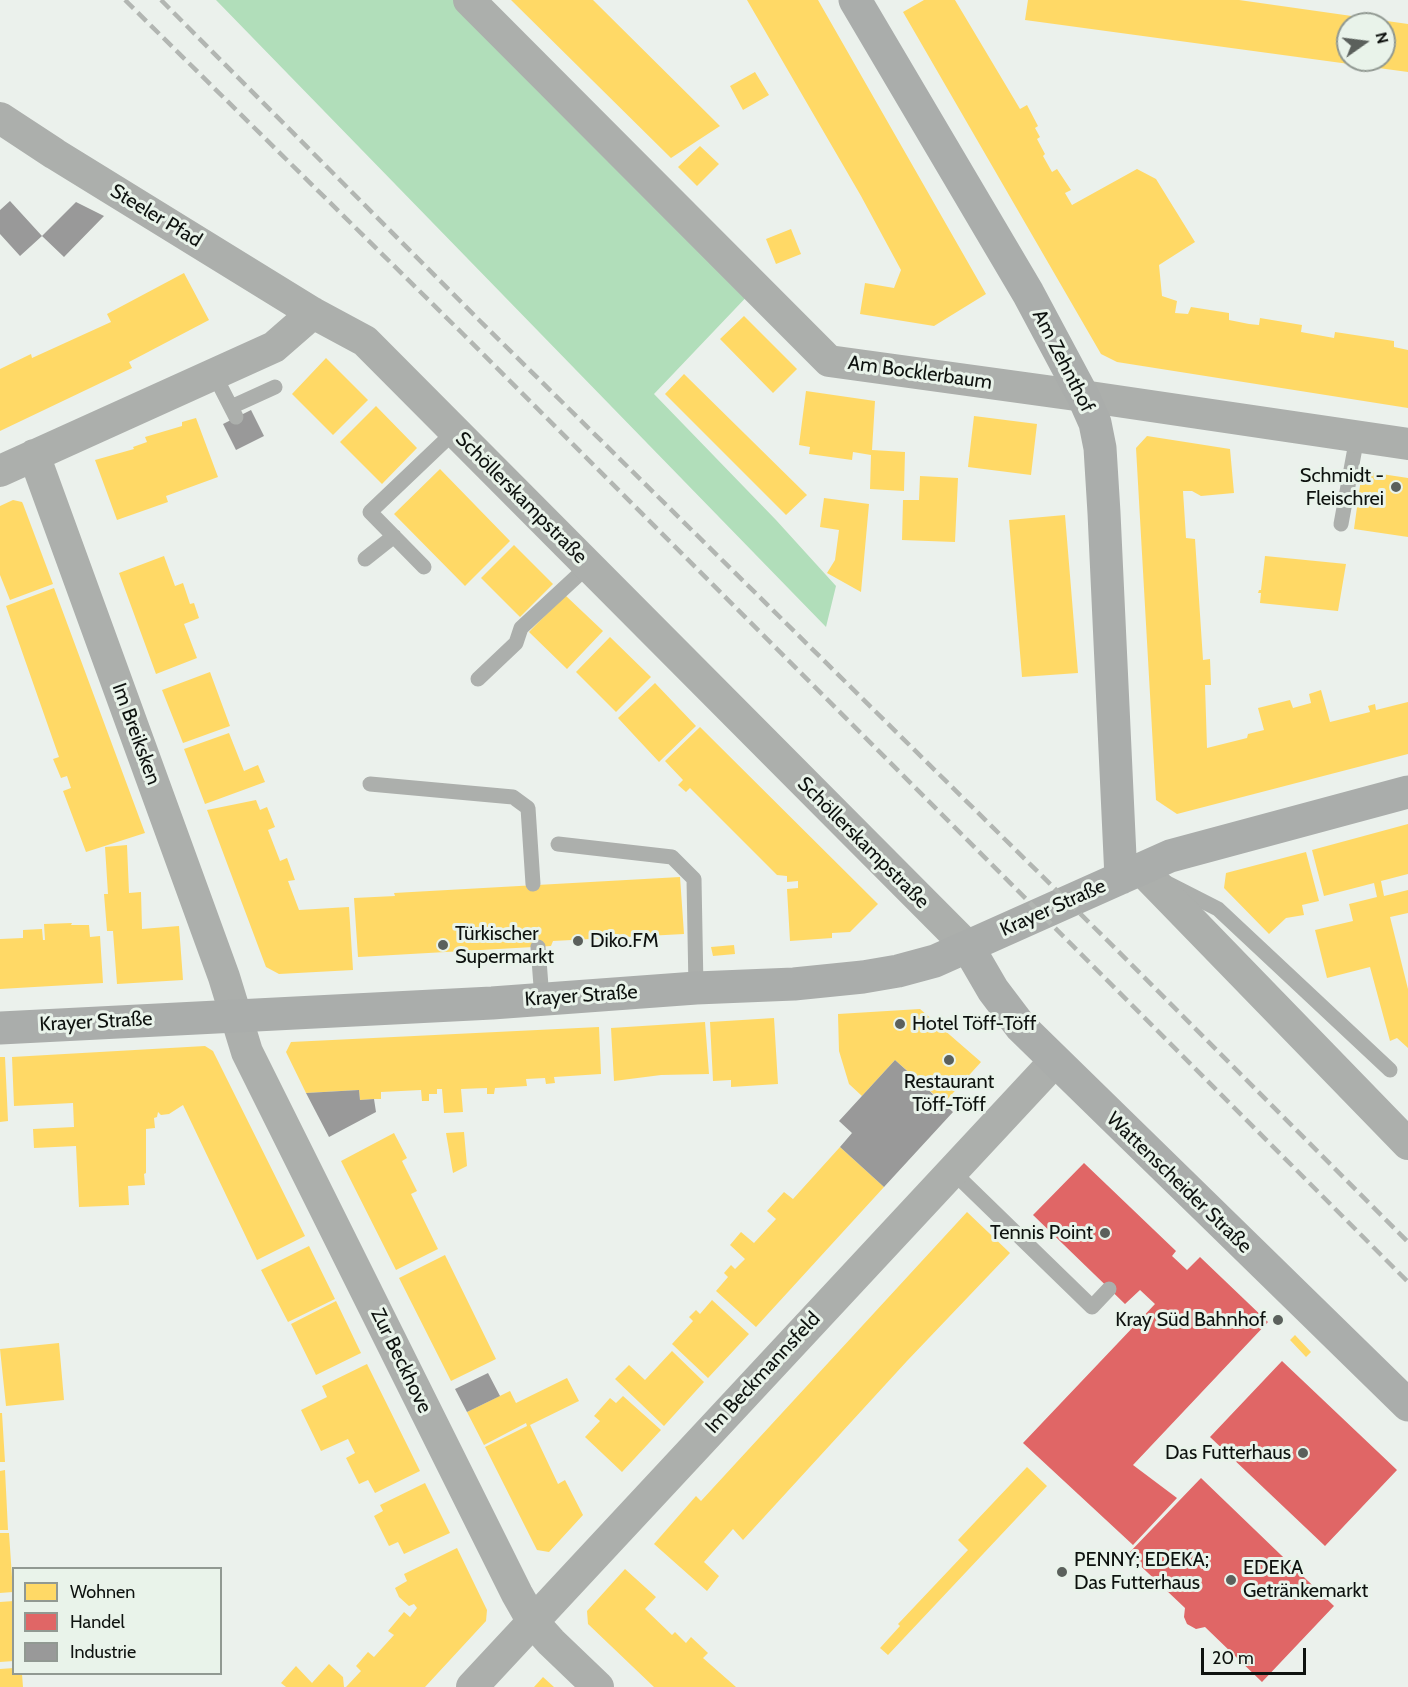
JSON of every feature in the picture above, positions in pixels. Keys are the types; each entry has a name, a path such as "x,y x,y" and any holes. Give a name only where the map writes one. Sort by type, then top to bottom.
{"main road":[{"name":"Am Zehnthof","path":"855,0 1028,293 1095,423 1100,448 1131,873"},
{"name":"Krayer Straße","path":"0,1028 542,999 696,988 794,984 863,977 935,961 1170,856 1408,792"},
{"name":"Wattenscheider Straße","path":"968,946 993,990 1021,1027 1408,1405"}],"street":[{"name":"Am Bocklerbaum","path":"469,0 829,361 1408,444"},
{"name":"Steeler Pfad","path":"0,118 313,313"},
{"path":"0,471 274,347 313,313"},
{"name":"Schöllerskampstraße","path":"313,313 365,341 968,946"},
{"name":"Im Breiksken","path":"34,455 224,977 234,1015"},
{"path":"1131,873 1408,1144"},
{"name":"Zur Beckhove","path":"234,1015 248,1052 517,1594 533,1622 598,1687"},
{"name":"Im Beckmannsfeld","path":"472,1687 951,1170 1055,1061"}],"lane":[{"path":"214,374 233,412 275,387"},
{"path":"424,567 370,512 454,432"},
{"path":"1341,524 1357,436"},
{"path":"365,559 394,536"},
{"path":"478,678 516,643 520,628 588,566"},
{"path":"370,784 513,797 528,808 533,884"},
{"path":"558,844 672,857 694,879 696,988"},
{"path":"1131,873 1218,909 1390,1071"},
{"path":"538,947 542,999"},
{"path":"951,1170 1092,1307 1109,1289"}],"green space":[{"path":"216,0 466,0 754,289 654,394 776,520 836,586 826,627"}],"building: Wohnen":[{"path":"511,0 593,0 720,126 671,158"},
{"path":"747,0 818,0 986,294 934,326 860,314 865,283 894,288 901,270 861,196"},
{"path":"924,0 955,0 1020,109 1027,105 1038,126 1035,128 1040,137 1037,139 1045,154 1043,156 1052,172 1057,169 1071,190 1065,193 1072,205 1137,169 1156,179 1195,242 1159,265 1162,296 1177,301 1175,313 1188,314 1191,307 1229,313 1229,320 1249,324 1259,325 1260,318 1302,325 1301,332 1334,338 1335,332 1394,341 1394,347 1408,350 1408,408 1117,362 1101,354 903,12"},
{"path":"1028,0 1239,0 1336,14 1336,62 1025,20"},
{"path":"1396,22 1408,24 1408,72 1396,70"},
{"path":"755,72 769,95 743,110 730,86"},
{"path":"700,146 719,164 697,186 678,167"},
{"path":"791,229 801,254 776,264 766,239"},
{"path":"184,273 209,320 129,362 132,368 0,431 0,369 31,354 32,358 111,322 107,314"},
{"path":"744,316 797,369 773,393 720,339"},
{"path":"326,358 368,400 333,435 292,394"},
{"path":"684,374 807,495 786,515 665,394"},
{"path":"806,391 875,401 872,450 905,452 904,491 870,489 871,455 853,452 852,460 809,454 810,447 799,445"},
{"path":"376,406 417,448 382,484 340,442"},
{"path":"974,416 1037,424 1031,475 968,467"},
{"path":"196,418 218,477 166,496 168,502 117,520 95,460 134,449 133,447 147,442 145,437 182,426 182,422"},
{"path":"1147,436 1230,449 1234,493 1201,496 1192,491 1183,491 1186,538 1195,539 1203,660 1210,659 1211,685 1205,685 1207,748 1247,738 1248,734 1264,730 1258,708 1290,700 1293,708 1311,703 1309,694 1321,690 1330,722 1370,712 1368,706 1375,704 1376,710 1408,702 1408,754 1177,814 1156,800 1136,448"},
{"path":"440,469 510,541 465,586 394,514"},
{"path":"1362,471 1408,478 1408,537 1354,529"},
{"path":"920,476 958,478 955,542 902,540 903,500 919,500"},
{"path":"824,498 869,504 861,592 827,573 835,560 839,530 820,527"},
{"path":"13,500 23,504 53,584 10,600 0,575 0,506"},
{"path":"1065,515 1078,673 1022,677 1009,520"},
{"path":"514,545 553,584 520,617 481,578"},
{"path":"164,556 175,586 183,583 190,604 194,603 199,618 184,624 197,658 156,674 119,573"},
{"path":"1265,556 1346,564 1338,611 1260,603 1261,593 1258,593 1261,590"},
{"path":"54,588 145,833 86,852 63,791 71,788 67,776 61,778 53,759 59,757 6,606"},
{"path":"565,595 603,631 567,669 529,632"},
{"path":"610,637 651,677 616,712 576,672"},
{"path":"210,672 230,726 183,743 162,690"},
{"path":"655,683 696,726 659,762 618,718"},
{"path":"700,727 878,904 850,932 832,933 832,938 790,941 787,889 798,888 798,881 787,882 787,876 777,875 690,788 686,792 678,785 683,780 665,761"},
{"path":"229,733 244,771 258,765 265,782 205,804 184,749"},
{"path":"256,800 260,810 267,807 275,827 268,830 280,861 287,858 295,880 288,881 299,910 349,907 353,970 279,974 266,967 207,810"},
{"path":"1408,824 1408,874 1381,881 1384,896 1408,890 1408,913 1390,917 1408,989 1408,1048 1397,1038 1390,1041 1370,967 1327,978 1315,930 1353,921 1349,904 1377,897 1374,883 1324,896 1312,850"},
{"path":"127,845 129,893 141,892 142,929 179,926 183,980 117,984 113,931 107,931 104,894 108,894 105,847"},
{"path":"1306,852 1319,901 1302,905 1304,915 1286,918 1269,934 1224,888 1226,873"},
{"path":"680,877 684,934 553,941 551,946 358,957 354,898 395,896 394,893"},
{"path":"72,923 71,925 89,925 90,937 100,936 103,983 0,989 0,939 23,938 23,930 42,929 43,940 45,940 44,924"},
{"path":"734,945 735,954 713,956 711,947"},
{"path":"920,1009 981,1062 944,1103 895,1060 862,1096 849,1084 839,1051 838,1014"},
{"path":"774,1018 778,1084 731,1087 731,1080 713,1081 710,1022"},
{"path":"705,1022 709,1074 661,1075 614,1081 611,1028"},
{"path":"599,1027 601,1074 554,1077 555,1083 546,1084 545,1078 526,1079 527,1086 495,1088 494,1094 487,1094 487,1088 461,1089 463,1112 444,1113 442,1089 437,1089 437,1094 429,1094 429,1101 422,1101 421,1090 381,1092 381,1099 360,1100 359,1090 306,1093 286,1052 291,1042"},
{"path":"205,1046 213,1051 305,1236 257,1260 183,1105 169,1114 161,1115 158,1112 157,1117 154,1118 155,1128 146,1129 145,1185 128,1186 129,1205 79,1207 76,1146 34,1148 33,1129 74,1127 73,1103 14,1106 12,1057"},
{"path":"0,1057 5,1057 8,1121 0,1122"},
{"path":"464,1132 467,1166 453,1173 446,1133"},
{"path":"394,1133 407,1158 402,1161 417,1191 411,1194 438,1249 396,1270 341,1161"},
{"path":"840,1147 884,1187 756,1327 716,1291 728,1277 724,1273 731,1265 735,1269 745,1259 730,1245 741,1232 754,1243 776,1219 767,1211 784,1192 793,1199"},
{"path":"967,1212 1010,1253 907,1361 743,1540 733,1529 704,1562 719,1576 707,1591 654,1544 696,1496 701,1501"},
{"path":"309,1246 335,1299 288,1322 261,1270"},
{"path":"445,1255 496,1359 451,1381 399,1278"},
{"path":"712,1300 749,1334 708,1378 672,1344 693,1321 689,1317 696,1310 700,1314"},
{"path":"336,1301 361,1353 316,1375 291,1324"},
{"path":"1295,1335 1311,1352 1306,1357 1290,1340"},
{"path":"59,1343 64,1400 6,1406 0,1349"},
{"path":"672,1351 704,1382 664,1426 615,1379 629,1365 645,1380"},
{"path":"367,1364 420,1471 375,1493 368,1480 359,1484 346,1458 355,1453 348,1439 321,1451 301,1410 327,1397 322,1386"},
{"path":"567,1378 579,1401 530,1425 558,1484 565,1480 583,1515 549,1552 537,1550 485,1447 527,1426 526,1423 484,1445 467,1412 510,1391 516,1403"},
{"path":"623,1396 661,1430 622,1472 585,1437 600,1421 594,1416 610,1398 616,1403"},
{"path":"0,1413 2,1413 5,1462 0,1462"},
{"path":"1027,1467 1047,1486 888,1655 880,1648 900,1626 898,1624 968,1550 958,1540"},
{"path":"5,1470 8,1530 0,1530 0,1471"},
{"path":"425,1483 450,1533 404,1554 398,1542 389,1546 374,1516 383,1511 380,1505"},
{"path":"0,1533 9,1533 12,1592 0,1593"},
{"path":"457,1548 487,1610 486,1621 425,1687 346,1687 361,1671 356,1666 368,1652 374,1657 394,1635 388,1631 404,1612 410,1617 417,1608 414,1604 409,1606 399,1597 395,1588 407,1581 404,1574"},
{"path":"625,1569 656,1597 645,1609 672,1635 675,1632 686,1643 691,1637 708,1653 703,1658 736,1687 654,1687 588,1624 587,1611"},
{"path":"12,1601 12,1661 0,1662 0,1602"},
{"path":"329,1664 343,1677 344,1687 286,1687 281,1683 296,1666 312,1683"},
{"path":"12,1668 12,1675 22,1675 23,1687 0,1687 0,1669"},
{"path":"543,1677 554,1687 534,1687"}],"building: Handel":[{"path":"1084,1163 1176,1251 1172,1256 1187,1270 1200,1257 1268,1322 1133,1465 1177,1498 1133,1545 1023,1443 1155,1304 1140,1290 1125,1304 1033,1215"},
{"name":"Das Futterhaus","path":"1282,1361 1397,1470 1325,1546 1210,1437"},
{"name":"EDEKA Getränkemarkt","path":"1201,1478 1334,1606 1262,1682 1205,1627 1196,1629 1187,1624 1184,1617 1185,1608 1128,1554"}],"building: Industrie":[{"path":"10,201 42,236 20,256 0,234 0,210"},
{"path":"76,202 104,216 64,257 42,236"},
{"path":"251,410 264,436 236,450 223,424"},
{"path":"895,1060 953,1112 884,1187 840,1147 852,1133 839,1121"},
{"path":"359,1090 360,1100 374,1099 376,1112 329,1137 306,1093"},
{"path":"488,1373 500,1396 467,1412 455,1389"}],"railway":[{"path":"125,0 464,335 1408,1282"},
{"path":"161,0 479,320 1115,948 1408,1242"}],"place":[{"name":"Schmidt - Fleischrei","path":"1396,487"},
{"name":"Diko.FM","path":"578,941"},
{"name":"Türkischer Supermarkt","path":"443,945"},
{"name":"Hotel Töff-Töff","path":"900,1024"},
{"name":"Restaurant Töff-Töff","path":"949,1060"},
{"name":"Tennis Point","path":"1105,1233"},
{"name":"Kray Süd Bahnhof","path":"1278,1320"},
{"name":"Das Futterhaus","path":"1303,1453"},
{"name":"PENNY; EDEKA; Das Futterhaus","path":"1062,1572"},
{"name":"EDEKA Getränkemarkt","path":"1231,1580"}]}
